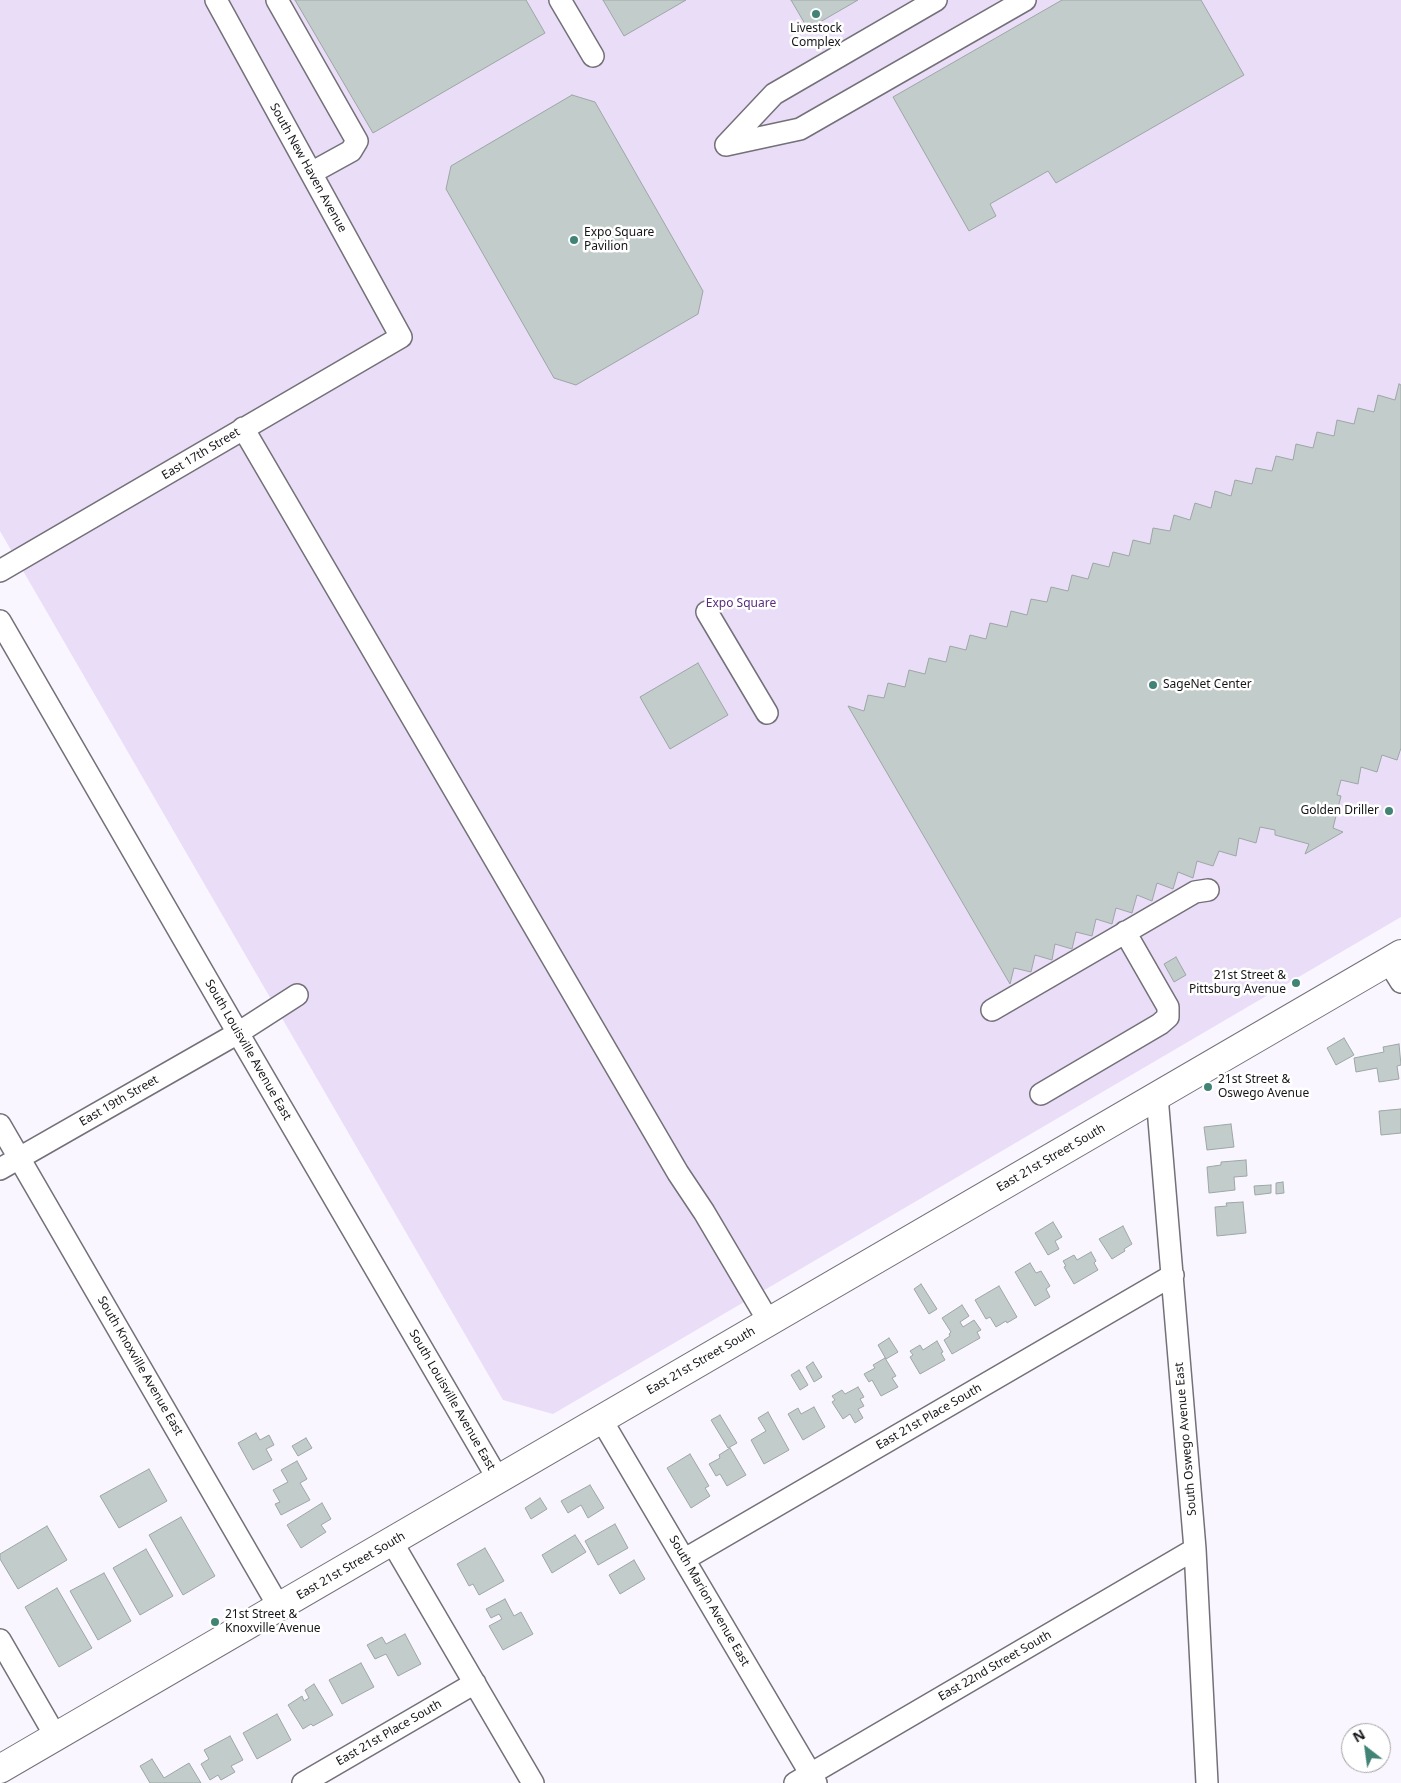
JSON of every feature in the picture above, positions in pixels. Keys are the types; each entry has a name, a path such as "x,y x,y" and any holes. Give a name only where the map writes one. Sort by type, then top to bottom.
{"main road":[{"name":"East 21st Street South","path":"0,1769 1157,1096 1397,965"}],"street":[{"name":"South New Haven Avenue","path":"216,0 402,337"},
{"path":"277,0 357,141 351,151 311,173"},
{"path":"560,0 593,56"},
{"path":"936,0 774,94 726,145 800,129 1025,0"},
{"name":"East 17th Street","path":"0,571 402,337"},
{"path":"244,428 678,1173 704,1212 769,1322"},
{"path":"707,612 767,713"},
{"name":"South Louisville Avenue East","path":"0,620 498,1479"},
{"path":"992,1010 1195,892 1208,890"},
{"path":"1041,1094 1160,1024 1168,1017 1168,1007 1125,932"},
{"name":"East 19th Street","path":"0,1169 238,1033 297,995"},
{"name":"South Oswego Avenue East","path":"1157,1096 1195,1549 1207,1783"},
{"name":"South Knoxville Avenue East","path":"0,1125 280,1607"},
{"name":"East 21st Place South","path":"684,1559 1173,1275"},
{"name":"South Marion Avenue East","path":"601,1419 684,1559 807,1780"},
{"path":"392,1542 533,1783"},
{"name":"East 22nd Street South","path":"807,1780 1195,1549"},
{"path":"0,1640 56,1736"},
{"name":"East 21st Place South","path":"303,1783 475,1683"}],"green space":[{"name":"Expo Square","path":"0,0 1401,0 1401,917 553,1414 503,1400 0,531"}],"building":[{"path":"295,0 526,0 545,33 373,133"},
{"path":"603,0 686,0 624,36"},
{"name":"Livestock Complex","path":"791,0 858,0 808,29"},
{"path":"1062,0 1201,0 1244,75 1056,183 1048,171 990,204 996,216 969,231 893,97"},
{"name":"Expo Square Pavilion","path":"572,95 595,102 703,291 698,314 576,385 554,378 446,189 451,166"},
{"name":"SageNet Center","path":"1399,384 1401,385 1401,748 1397,760 1382,755 1377,772 1361,767 1358,784 1341,780 1337,795 1341,796 1333,828 1343,832 1305,854 1309,844 1275,835 1275,830 1260,827 1256,843 1239,838 1236,856 1219,851 1213,866 1197,861 1193,878 1178,872 1173,889 1157,883 1152,901 1137,895 1132,913 1116,908 1112,924 1096,919 1092,936 1076,932 1072,949 1055,944 1052,960 1035,955 1031,972 1014,968 1010,984 848,706 864,711 868,695 884,698 888,683 905,687 909,670 925,674 929,658 946,662 950,646 966,650 970,635 986,639 990,623 1007,627 1011,611 1027,615 1031,599 1047,602 1051,587 1068,591 1072,575 1088,579 1093,563 1109,567 1113,552 1129,556 1133,540 1150,544 1153,528 1170,531 1174,515 1190,520 1195,503 1211,508 1215,491 1231,496 1235,480 1252,484 1256,468 1272,471 1276,456 1293,460 1296,444 1313,448 1317,432 1334,436 1337,420 1354,424 1358,408 1374,412 1378,395 1395,400"},
{"path":"698,663 728,715 670,749 640,697"},
{"path":"1176,957 1186,975 1174,982 1164,964"},
{"path":"1344,1038 1354,1055 1336,1065 1327,1048"},
{"path":"1399,1044 1401,1065 1397,1066 1399,1079 1379,1082 1377,1068 1356,1072 1354,1058 1384,1052 1383,1047"},
{"path":"1401,1109 1401,1133 1381,1135 1379,1111"},
{"path":"1231,1124 1234,1147 1207,1150 1204,1127"},
{"path":"1246,1160 1247,1176 1234,1177 1235,1190 1209,1193 1207,1167 1221,1165 1221,1162"},
{"path":"1283,1182 1284,1193 1276,1194 1276,1183"},
{"path":"1271,1185 1271,1193 1255,1195 1254,1186"},
{"path":"1243,1202 1246,1233 1217,1236 1215,1207 1227,1206 1226,1203"},
{"path":"1053,1222 1062,1237 1055,1241 1059,1249 1048,1255 1035,1233"},
{"path":"1123,1226 1132,1244 1112,1259 1099,1239"},
{"path":"1091,1252 1098,1270 1074,1284 1064,1267 1066,1266 1063,1261 1074,1255 1077,1260"},
{"path":"1030,1263 1036,1273 1041,1271 1050,1286 1046,1289 1050,1297 1035,1306 1015,1272"},
{"path":"921,1284 937,1309 929,1314 914,1289"},
{"path":"999,1286 1017,1317 996,1327 990,1317 986,1319 975,1300"},
{"path":"962,1305 969,1316 960,1322 963,1327 974,1320 981,1330 977,1332 980,1338 952,1354 944,1340 950,1336 951,1332 942,1318"},
{"path":"889,1338 898,1352 886,1359 878,1345"},
{"path":"937,1341 945,1360 920,1374 910,1357 913,1355 910,1351 920,1345 923,1350"},
{"path":"885,1358 896,1376 892,1378 898,1387 881,1396 872,1380 869,1382 864,1374 875,1368 873,1365"},
{"path":"813,1362 822,1377 814,1382 806,1367"},
{"path":"799,1370 808,1385 800,1390 791,1375"},
{"path":"858,1387 864,1397 860,1399 864,1406 858,1409 863,1418 855,1423 850,1414 843,1419 832,1402 835,1400 832,1396 842,1390 845,1394"},
{"path":"814,1407 825,1427 803,1440 788,1414 798,1408 801,1414"},
{"path":"768,1412 789,1450 764,1464 751,1440 766,1431 758,1418"},
{"path":"720,1415 737,1443 728,1448 711,1420"},
{"path":"256,1433 260,1440 269,1435 274,1445 266,1449 272,1460 253,1470 238,1443"},
{"path":"306,1438 312,1448 298,1456 292,1446"},
{"path":"730,1448 746,1475 727,1486 720,1474 716,1476 709,1464 720,1458 719,1455"},
{"path":"690,1454 709,1486 705,1488 710,1496 691,1508 667,1468"},
{"path":"297,1461 307,1479 300,1483 310,1500 281,1515 275,1504 280,1502 273,1490 288,1482 281,1470"},
{"path":"149,1469 167,1501 119,1528 100,1496"},
{"path":"590,1485 604,1508 588,1518 581,1505 568,1513 561,1501"},
{"path":"540,1498 547,1509 531,1519 525,1508"},
{"path":"322,1503 331,1519 321,1525 326,1532 301,1548 287,1525"},
{"path":"181,1517 215,1576 183,1595 149,1535"},
{"path":"615,1524 628,1548 598,1565 585,1541"},
{"path":"47,1526 67,1560 18,1589 0,1559 0,1554"},
{"path":"575,1535 586,1552 552,1573 542,1555"},
{"path":"485,1548 504,1581 479,1595 473,1584 469,1586 457,1564"},
{"path":"146,1549 173,1596 140,1615 113,1568"},
{"path":"634,1560 645,1579 620,1594 609,1575"},
{"path":"104,1573 131,1621 98,1640 70,1591"},
{"path":"57,1588 92,1648 59,1667 25,1607"},
{"path":"505,1599 514,1616 521,1612 533,1634 503,1650 489,1626 502,1619 499,1614 491,1618 486,1609"},
{"path":"405,1634 421,1664 398,1676 386,1654 375,1659 367,1645 382,1637 386,1644"},
{"path":"361,1663 374,1687 342,1704 329,1680"},
{"path":"314,1684 333,1715 313,1726 311,1724 303,1729 288,1705 302,1696 304,1701 309,1698 305,1690"},
{"path":"277,1714 291,1740 257,1759 243,1733"},
{"path":"230,1736 243,1760 231,1766 235,1772 221,1780 218,1775 210,1780 201,1764 209,1759 204,1750"},
{"path":"152,1759 164,1778 189,1763 201,1783 150,1783 140,1766"}],"place":[{"name":"Livestock Complex","path":"816,14"},
{"name":"Expo Square Pavilion","path":"574,240"},
{"name":"SageNet Center","path":"1153,685"},
{"name":"Golden Driller","path":"1389,811"},
{"name":"21st Street & Pittsburg Avenue","path":"1296,983"},
{"name":"21st Street & Oswego Avenue","path":"1208,1087"},
{"name":"21st Street & Knoxville Avenue","path":"215,1622"}]}
